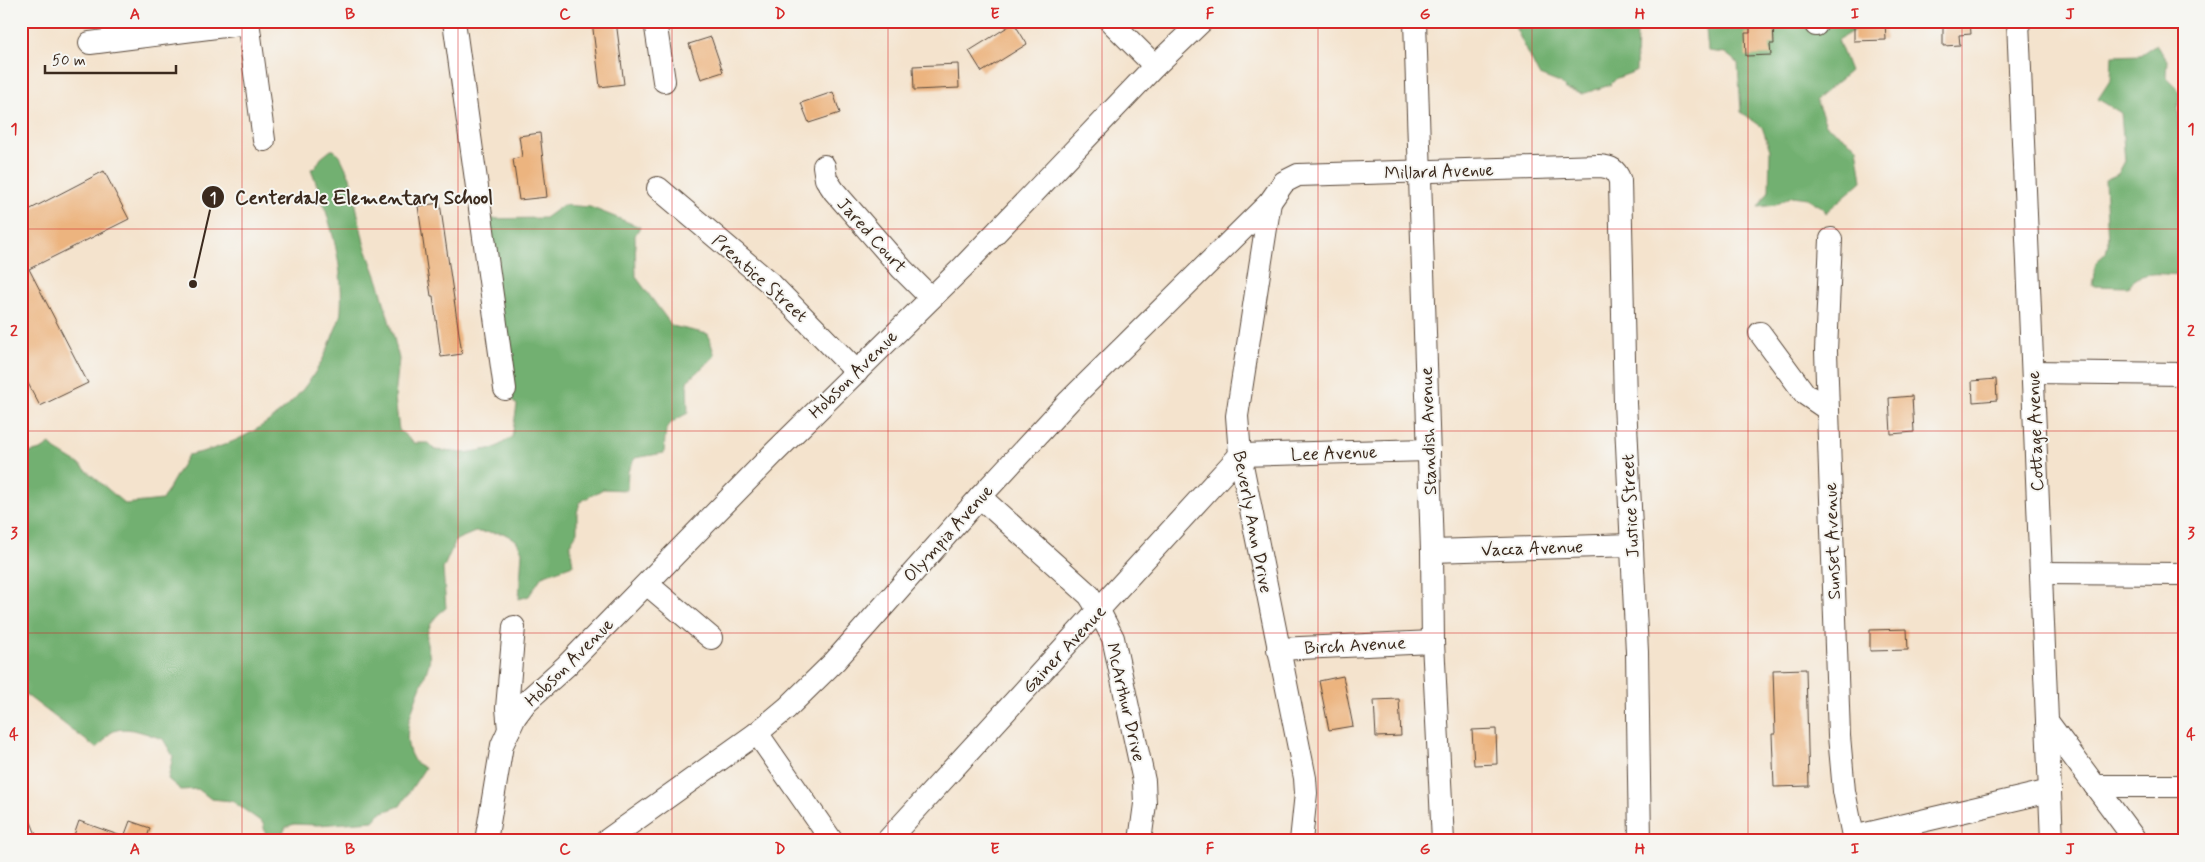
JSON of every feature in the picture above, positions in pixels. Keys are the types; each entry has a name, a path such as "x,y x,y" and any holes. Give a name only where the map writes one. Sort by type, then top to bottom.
{"street":[{"path":"454,21 505,389"},
{"path":"655,21 664,81"},
{"path":"1110,21 1155,66"},
{"name":"Hobson Avenue","path":"509,730 515,717 528,701 566,666 774,453 931,298 1155,66 1202,21"},
{"name":"Standish Avenue","path":"1415,21 1432,551 1433,642 1442,841"},
{"name":"Cottage Avenue","path":"2018,21 2052,841"},
{"path":"90,43 248,22 264,140"},
{"name":"Jared Court","path":"824,166 826,179 834,191 896,262 931,298"},
{"name":"Millard Avenue","path":"1270,202 1284,182 1298,175 1599,166 1611,167 1617,173"},
{"name":"Justice Street","path":"1617,173 1620,180 1625,404 1637,652 1640,841"},
{"name":"Prentice Street","path":"658,188 770,283 857,372"},
{"name":"Beverly Ann Drive","path":"1270,202 1237,416 1240,455 1305,778 1306,793 1300,841"},
{"name":"Olympia Avenue","path":"606,841 757,733 787,708 835,661 980,497 1069,401 1270,202"},
{"name":"Sunset Avenue","path":"1831,239 1826,351 1839,736 1844,791 1854,839"},
{"path":"1760,333 1805,394 1827,409"},
{"path":"2033,372 2184,374"},
{"name":"Lee Avenue","path":"1240,455 1429,450"},
{"name":"Gainer Avenue","path":"887,841 1240,455"},
{"name":"McArthur Drive","path":"980,497 1089,596 1113,638 1144,781 1145,804 1140,841"},
{"name":"Vacca Avenue","path":"1432,551 1632,545"},
{"path":"2041,573 2184,574"},
{"path":"646,584 711,638"},
{"path":"486,841 502,745 509,730 507,708 514,627"},
{"name":"Birch Avenue","path":"1278,649 1433,642"},
{"path":"2047,721 2136,841"},
{"path":"757,733 832,841"},
{"path":"2095,786 2184,786"},
{"path":"1854,839 2050,791"},
{"path":"21,828 26,841"}],"green space":[{"path":"1512,21 1641,21 1637,27 1636,71 1617,78 1610,85 1582,94 1566,89 1560,83 1539,75"},
{"path":"1702,21 1869,21 1838,40 1850,71 1816,100 1826,125 1857,147 1862,181 1825,213 1822,207 1807,198 1792,196 1776,205 1758,207 1769,191 1770,150 1762,127 1741,112 1738,63 1725,53 1708,51 1706,29"},
{"path":"2156,44 2167,60 2166,77 2183,94 2178,102 2180,148 2184,154 2184,275 2146,275 2133,281 2128,287 2092,286 2096,262 2106,253 2108,243 2105,180 2118,174 2125,161 2121,113 2098,99 2111,79 2112,56 2140,55"},
{"path":"331,150 334,150 340,156 350,177 364,243 379,284 399,359 395,398 399,430 414,443 428,443 435,450 465,453 495,448 512,437 517,405 499,386 481,219 545,218 563,205 590,207 640,227 635,235 636,277 672,326 708,334 715,356 687,381 688,413 674,421 667,428 664,453 635,458 628,471 627,490 603,489 580,502 577,513 577,532 570,545 573,565 542,576 529,596 519,599 522,551 516,540 503,533 475,532 456,540 443,569 446,608 434,619 427,633 430,661 412,711 407,736 414,760 425,768 400,806 380,813 373,821 318,825 294,824 286,827 279,841 267,841 263,823 232,801 211,799 198,789 181,790 168,779 173,756 163,739 138,731 124,729 110,733 96,748 21,691 21,450 28,453 41,450 50,444 56,450 79,464 125,504 162,500 188,455 212,449 257,429 277,415 295,398 323,358 341,313 340,273 334,238 311,169 315,168 321,158"}],"building":[{"path":"592,21 616,21 624,84 600,87"},
{"path":"1773,21 1774,44 1770,44 1771,55 1746,56 1745,33 1750,33 1750,22"},
{"path":"1854,21 1885,21 1886,40 1854,41"},
{"path":"1943,21 1970,21 1971,34 1959,35 1960,45 1943,46"},
{"path":"1014,23 1027,44 982,72 969,51"},
{"path":"711,37 723,72 701,79 689,44"},
{"path":"958,64 959,88 914,90 913,66"},
{"path":"833,92 840,113 809,123 801,103"},
{"path":"540,133 547,197 519,200 513,159 522,157 519,136"},
{"path":"104,171 129,219 29,269 88,383 40,406 21,370 21,214"},
{"path":"440,203 462,354 441,357 418,206"},
{"path":"1996,379 1997,400 1973,402 1972,381"},
{"path":"1912,396 1914,432 1891,434 1889,398"},
{"path":"1907,629 1908,650 1870,651 1870,630"},
{"path":"1806,669 1809,786 1774,787 1772,734 1775,734 1773,670"},
{"path":"1343,676 1353,726 1329,730 1319,681"},
{"path":"1399,699 1401,736 1376,737 1374,700"},
{"path":"1496,729 1497,764 1474,765 1472,730"},
{"path":"79,821 124,837 130,821 150,828 146,841 72,841"}],"place":[{"name":"Centerdale Elementary School","path":"193,284"}]}
